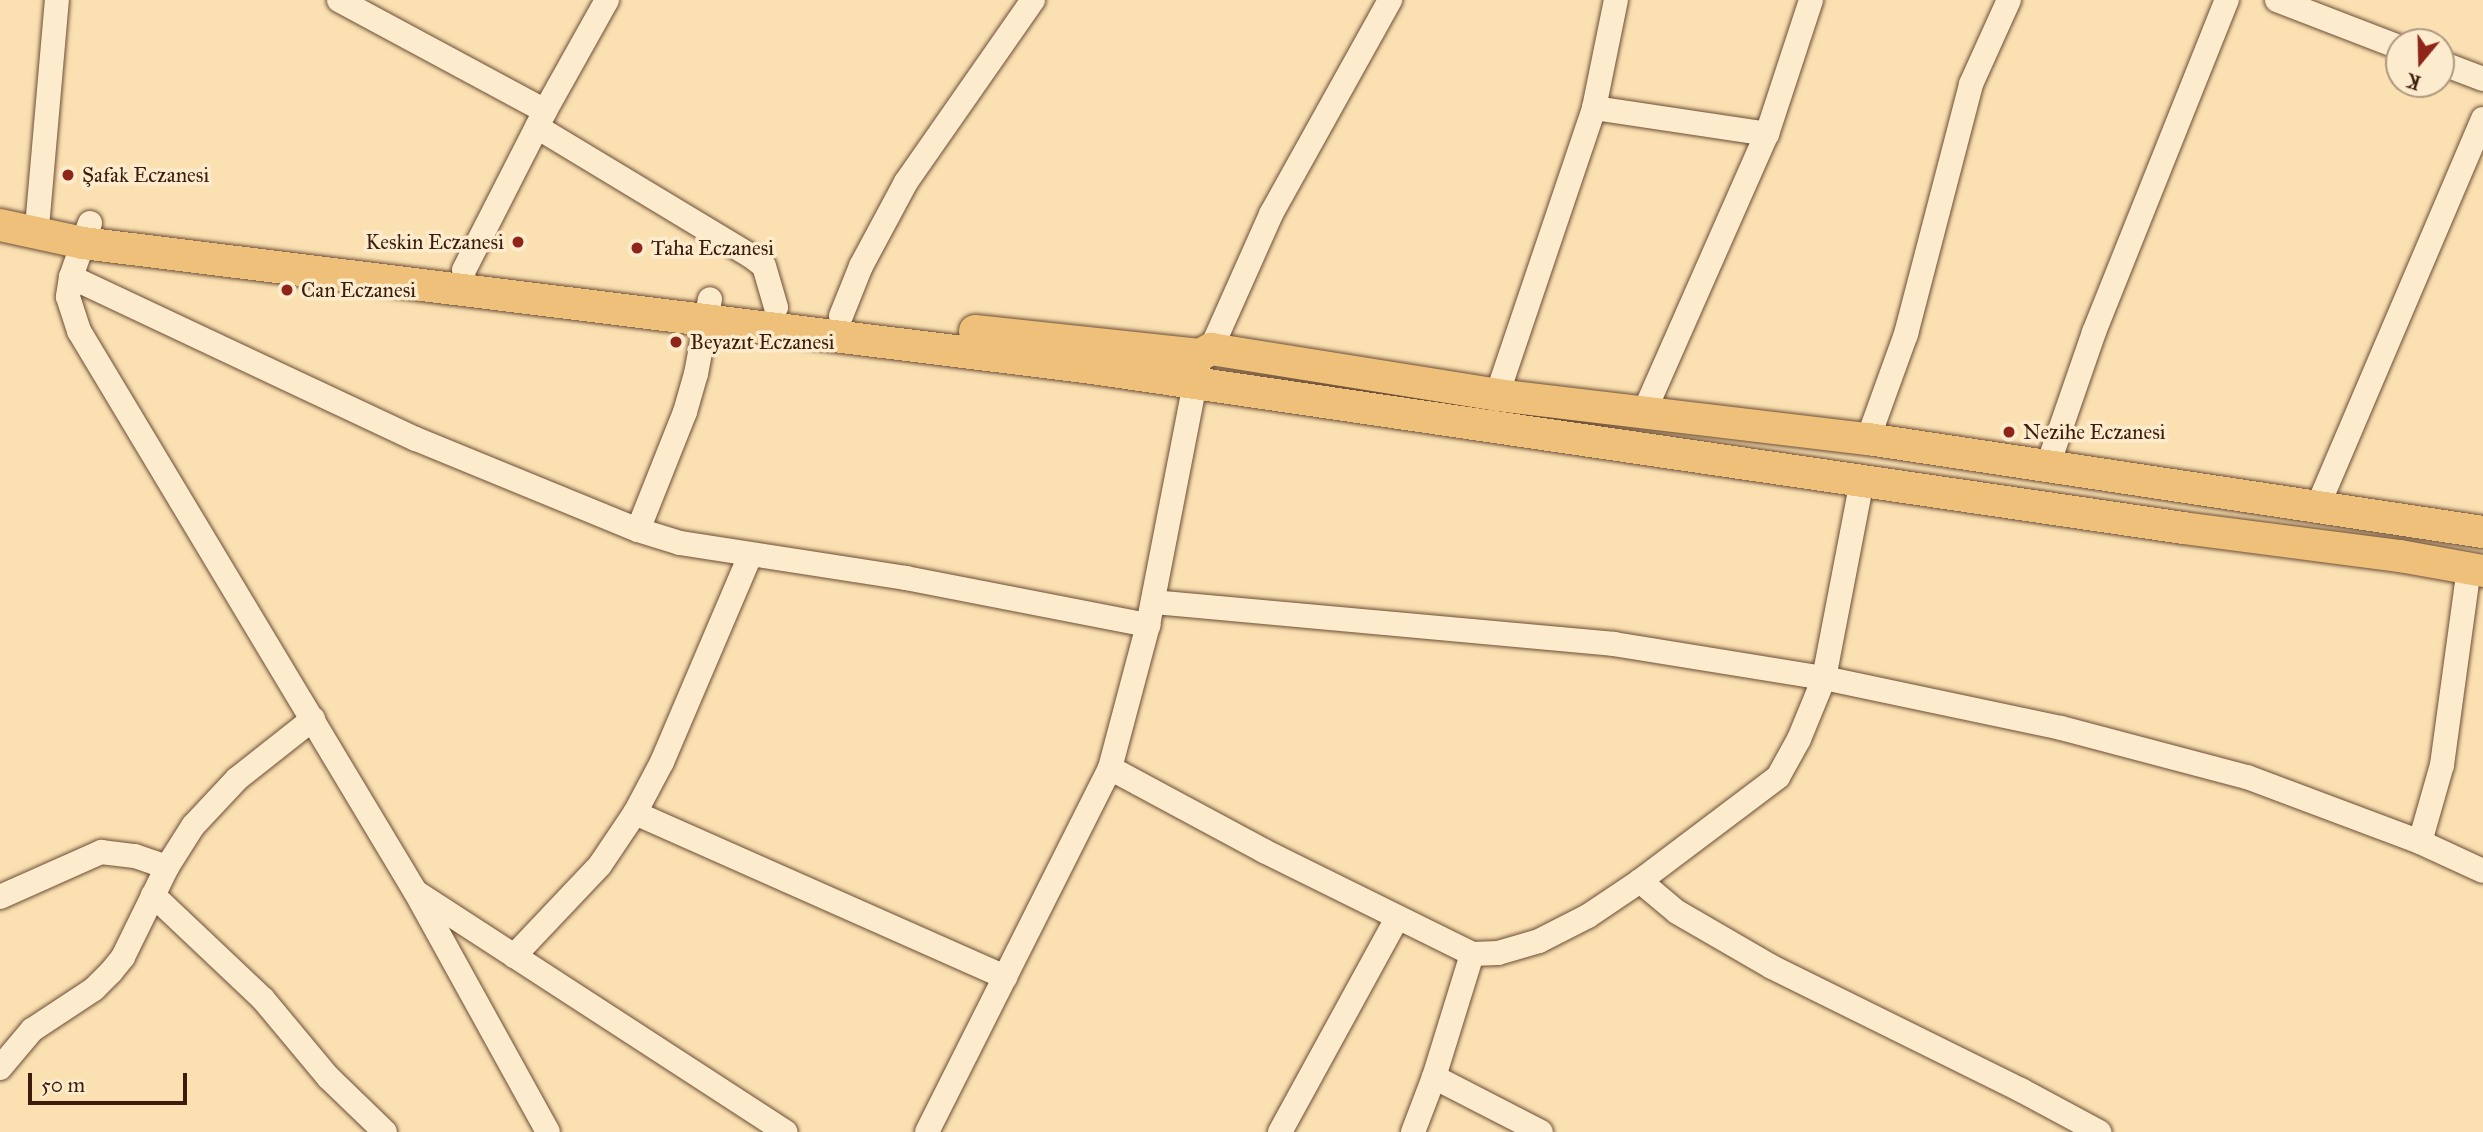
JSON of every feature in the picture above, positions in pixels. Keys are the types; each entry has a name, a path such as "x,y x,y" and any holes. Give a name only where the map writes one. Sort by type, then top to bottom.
{"main road":[{"path":"0,208 38,216 86,233 708,309 1645,411 1868,439 2483,532"},
{"path":"0,225 464,270 708,309 776,307 1203,362 1862,481 2476,569"}],"street":[{"path":"38,216 57,0"},
{"path":"339,0 541,119 751,256 764,266 771,282 776,307"},
{"path":"464,270 541,119 607,0"},
{"path":"841,316 861,266 906,182 1033,0"},
{"path":"1497,395 1594,108 1616,0"},
{"path":"1645,411 1767,134 1811,0"},
{"path":"1868,439 1906,334 1971,84 2010,0"},
{"path":"2048,465 2094,332 2227,0"},
{"path":"2277,0 2385,42"},
{"path":"927,1132 1110,768 1150,613 1203,362 1271,214 1382,3"},
{"path":"2455,68 2483,79"},
{"path":"1594,108 1767,134"},
{"path":"2316,508 2476,155 2483,119"},
{"path":"86,233 71,277 68,297 79,331 415,891 548,1132"},
{"path":"71,277 416,439 638,530 680,543 750,556 1150,613 1614,644 1824,678 2060,728 2247,777 2420,842 2483,871"},
{"path":"638,530 685,412 708,309"},
{"path":"1110,768 1397,918 1472,954 1498,953 1539,941 1588,916 1640,881 1778,777 1799,739 1824,678 1862,481"},
{"path":"514,956 600,864 635,813 662,762 750,556"},
{"path":"2420,842 2444,753 2476,569"},
{"path":"0,1068 32,1030 94,989 111,972 123,957 167,867 193,826 237,779 313,719"},
{"path":"635,813 1005,977"},
{"path":"0,897 101,852 135,856 167,867"},
{"path":"1640,881 1677,912 1772,967 2021,1090 2099,1132"},
{"path":"415,891 785,1132"},
{"path":"153,895 263,999 328,1077 385,1132"},
{"path":"1280,1132 1397,918"},
{"path":"1413,1132 1434,1077 1472,954"},
{"path":"1434,1077 1541,1132"}],"place":[{"name":"Şafak Eczanesi","path":"68,175"},
{"name":"Keskin Eczanesi","path":"518,242"},
{"name":"Taha Eczanesi","path":"637,248"},
{"name":"Can Eczanesi","path":"287,290"},
{"name":"Beyazıt Eczanesi","path":"676,342"},
{"name":"Nezihe Eczanesi","path":"2009,432"}]}
